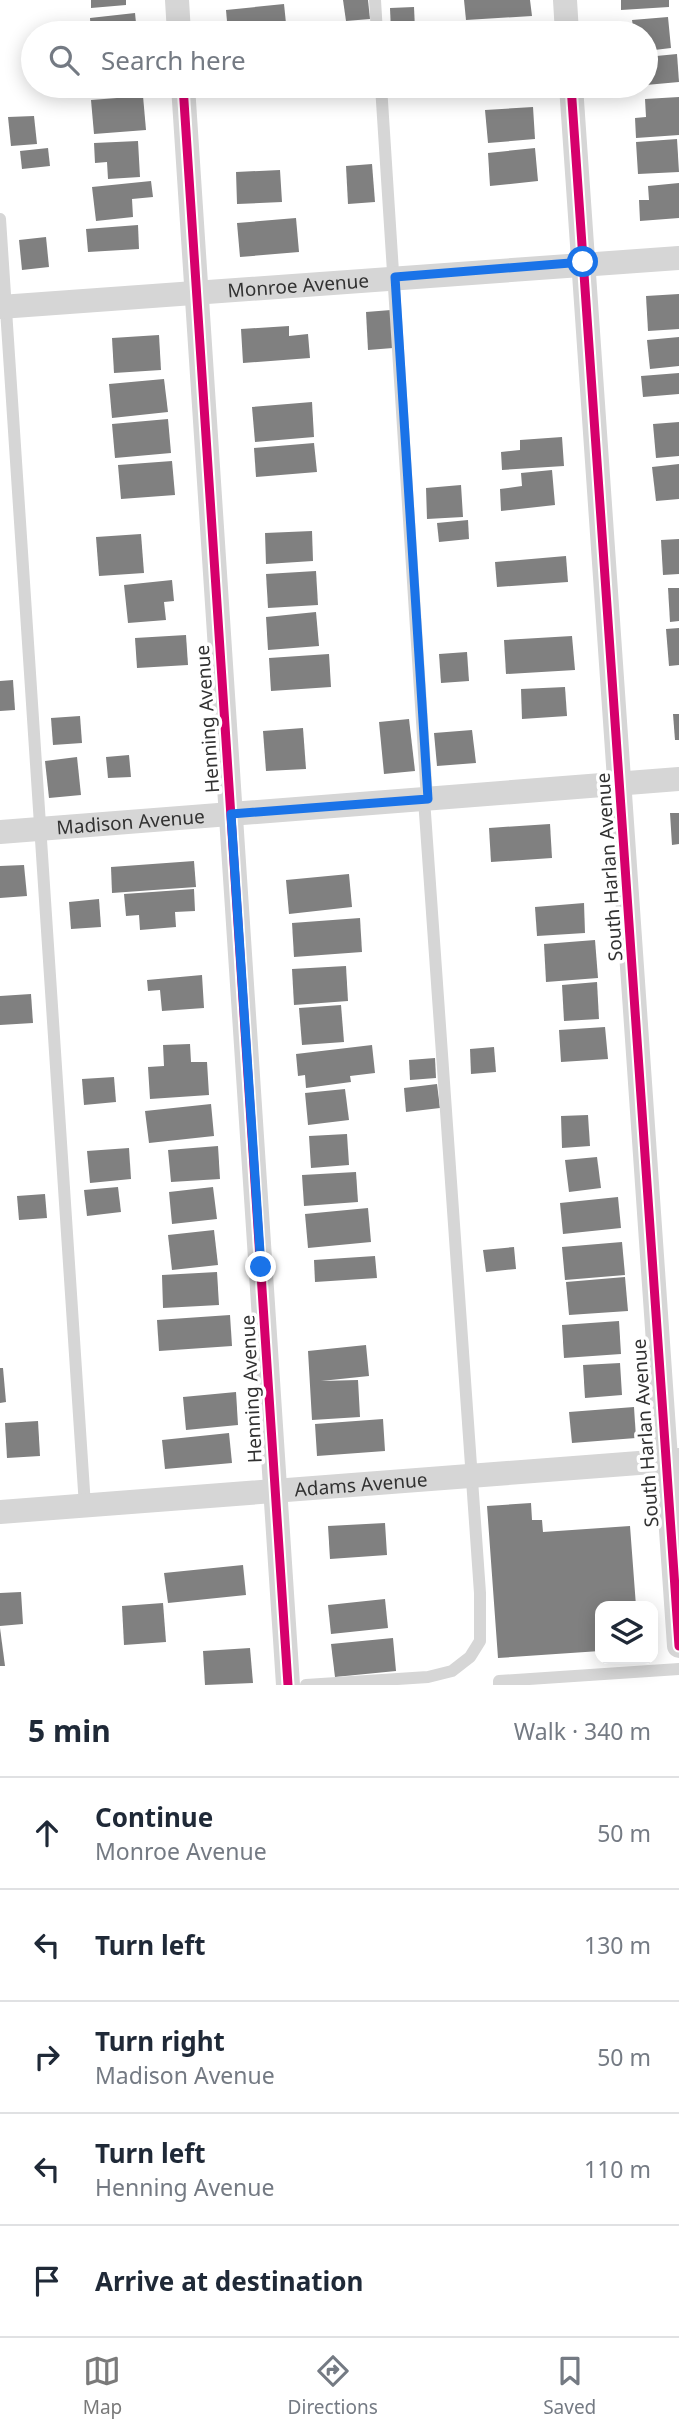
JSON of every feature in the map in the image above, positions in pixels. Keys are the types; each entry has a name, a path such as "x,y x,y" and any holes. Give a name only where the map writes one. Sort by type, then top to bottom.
{"street":[{"path":"177,0 178,21"},
{"path":"565,0 566,21"},
{"name":"Henning Avenue","path":"184,98 288,1685"},
{"name":"South Harlan Avenue","path":"571,98 672,1461 679,1646"},
{"name":"Monroe Avenue","path":"3,306 583,262 679,258"},
{"name":"Madison Avenue","path":"0,832 679,779"},
{"name":"Adams Avenue","path":"0,1512 672,1461"}],"lane":[{"path":"375,0 376,21"},
{"path":"306,1685 428,1677 452,1671 470,1657 480,1641 480,1593 470,1478 382,98"},
{"path":"0,219 3,306 70,1248 85,1506"},
{"path":"499,1685 499,1681 625,1679 679,1668"}],"building":[{"path":"91,0 126,0 126,5 91,8"},
{"path":"343,0 368,0 370,19 346,21"},
{"path":"464,0 530,0 532,16 466,20"},
{"path":"621,0 669,0 669,7 621,10"},
{"path":"284,4 286,21 227,21 226,10"},
{"path":"414,7 415,21 391,21 390,8"},
{"path":"135,13 136,21 90,21 90,18"},
{"path":"668,17 671,48 658,50 658,21 632,20"},
{"path":"677,54 679,82 658,84 658,56"},
{"path":"679,97 679,135 636,138 635,118 646,117 645,99"},
{"path":"143,98 146,130 94,134 91,100"},
{"path":"533,107 535,139 488,143 485,110"},
{"path":"34,116 37,144 11,146 8,117"},
{"path":"677,139 679,172 638,174 636,142"},
{"path":"138,141 140,177 108,179 107,162 95,163 94,143"},
{"path":"48,148 50,166 22,169 20,151"},
{"path":"535,148 538,181 490,186 488,153"},
{"path":"372,164 375,202 348,204 346,166"},
{"path":"280,170 282,202 237,204 236,172"},
{"path":"151,181 153,197 132,199 133,217 96,221 92,187"},
{"path":"679,183 679,218 640,221 639,200 649,200 648,186"},
{"path":"296,218 299,252 240,257 237,223"},
{"path":"138,225 139,249 88,252 86,229"},
{"path":"46,237 49,267 22,270 19,240"},
{"path":"679,294 679,329 648,331 646,296"},
{"path":"391,310 393,348 368,350 366,312"},
{"path":"289,326 289,336 308,334 310,358 243,363 241,329"},
{"path":"159,335 161,370 114,373 112,338"},
{"path":"679,337 679,366 650,369 647,340"},
{"path":"679,373 679,394 643,397 641,376"},
{"path":"164,379 168,412 112,418 109,384"},
{"path":"312,402 314,437 255,442 252,407"},
{"path":"168,419 171,453 115,458 112,424"},
{"path":"679,422 679,456 656,458 653,424"},
{"path":"562,437 564,466 502,470 501,452 520,450 520,440"},
{"path":"314,443 317,472 256,477 254,448"},
{"path":"172,461 175,495 121,499 118,465"},
{"path":"679,464 679,499 656,501 652,467"},
{"path":"552,470 555,505 501,511 500,489 522,486 521,473"},
{"path":"461,485 463,517 427,519 426,488"},
{"path":"468,520 469,539 439,542 437,523"},
{"path":"312,531 313,561 266,564 265,533"},
{"path":"141,534 144,573 99,576 96,537"},
{"path":"679,539 679,574 663,575 661,540"},
{"path":"566,556 568,582 497,587 495,562"},
{"path":"316,571 318,605 268,608 266,574"},
{"path":"172,580 174,601 164,602 166,620 128,623 124,585"},
{"path":"668,588 679,588 679,621 670,622"},
{"path":"316,612 319,646 268,650 266,617"},
{"path":"679,628 679,665 669,666 666,629"},
{"path":"186,635 188,665 137,668 135,638"},
{"path":"572,636 575,670 506,674 504,640"},
{"path":"467,652 469,681 441,683 439,654"},
{"path":"329,654 331,687 271,691 269,658"},
{"path":"13,680 15,710 0,711 0,681"},
{"path":"565,687 567,716 522,719 521,689"},
{"path":"673,714 679,714 679,740 675,740"},
{"path":"80,716 82,743 53,745 51,718"},
{"path":"409,719 415,771 384,774 379,722"},
{"path":"303,728 306,769 266,771 263,731"},
{"path":"472,730 476,763 437,766 434,733"},
{"path":"129,755 131,777 108,778 106,757"},
{"path":"77,757 81,795 49,798 45,761"},
{"path":"670,813 679,813 679,844 672,845"},
{"path":"550,824 552,858 491,862 489,828"},
{"path":"194,861 196,887 112,893 111,867"},
{"path":"24,865 27,896 0,898 0,866"},
{"path":"349,874 352,907 289,914 286,880"},
{"path":"194,889 195,911 175,912 176,927 140,930 139,915 126,916 124,894"},
{"path":"99,899 101,927 71,929 69,902"},
{"path":"584,903 585,933 537,936 535,907"},
{"path":"360,918 362,952 294,957 292,923"},
{"path":"595,940 598,978 546,982 544,944"},
{"path":"346,966 348,1001 294,1005 292,969"},
{"path":"202,975 204,1008 162,1011 160,990 148,991 147,980"},
{"path":"597,982 599,1019 564,1021 562,985"},
{"path":"31,994 33,1023 0,1025 0,996"},
{"path":"341,1005 344,1042 302,1045 299,1008"},
{"path":"605,1027 608,1059 561,1062 559,1030"},
{"path":"190,1044 191,1062 207,1062 209,1095 150,1099 148,1067 164,1066 163,1045"},
{"path":"372,1045 375,1073 350,1076 351,1082 306,1088 305,1075 298,1076 296,1054"},
{"path":"494,1047 496,1072 471,1074 470,1049"},
{"path":"435,1058 436,1078 410,1080 409,1060"},
{"path":"114,1077 116,1102 84,1105 82,1079"},
{"path":"437,1084 440,1108 406,1112 404,1088"},
{"path":"345,1089 349,1120 308,1125 305,1093"},
{"path":"211,1104 214,1136 149,1143 145,1111"},
{"path":"588,1115 590,1146 562,1148 561,1116"},
{"path":"347,1134 349,1165 311,1168 309,1136"},
{"path":"218,1146 220,1179 171,1182 168,1150"},
{"path":"129,1148 131,1179 90,1183 87,1151"},
{"path":"597,1157 601,1188 569,1192 565,1160"},
{"path":"356,1172 358,1202 304,1206 302,1175"},
{"path":"118,1187 121,1212 87,1216 84,1190"},
{"path":"213,1187 217,1219 172,1224 169,1192"},
{"path":"45,1194 47,1218 19,1220 17,1196"},
{"path":"618,1197 621,1228 563,1234 560,1203"},
{"path":"368,1208 371,1242 308,1248 305,1214"},
{"path":"214,1230 218,1265 172,1270 168,1235"},
{"path":"622,1242 625,1275 565,1280 562,1247"},
{"path":"514,1247 516,1269 486,1272 483,1250"},
{"path":"375,1256 377,1278 315,1282 314,1260"},
{"path":"217,1272 219,1305 163,1308 162,1275"},
{"path":"625,1277 628,1311 569,1315 566,1282"},
{"path":"230,1315 232,1346 159,1351 157,1320"},
{"path":"619,1321 621,1354 564,1358 562,1325"},
{"path":"366,1345 369,1376 321,1381 358,1380 360,1417 312,1420 308,1351"},
{"path":"620,1363 622,1395 585,1398 583,1365"},
{"path":"0,1368 3,1368 6,1402 0,1403"},
{"path":"236,1392 238,1425 186,1430 183,1397"},
{"path":"634,1407 636,1438 572,1443 569,1412"},
{"path":"383,1419 385,1451 317,1456 315,1424"},
{"path":"38,1421 40,1456 7,1458 5,1423"},
{"path":"229,1433 232,1463 165,1469 162,1440"},
{"path":"531,1503 532,1520 542,1520 543,1532 630,1526 636,1601 595,1601 595,1651 498,1658 487,1506"},
{"path":"385,1523 387,1555 330,1559 328,1526"},
{"path":"243,1565 246,1595 168,1603 164,1573"},
{"path":"21,1592 23,1624 0,1626 0,1593"},
{"path":"385,1599 388,1628 331,1634 328,1605"},
{"path":"163,1603 166,1642 124,1645 122,1606"},
{"path":"0,1628 5,1666 0,1666"},
{"path":"393,1638 396,1671 335,1677 331,1644"},
{"path":"250,1648 253,1683 205,1685 203,1651"}],"cycle path":[{"path":"184,98 288,1685"},
{"path":"572,98 679,1646"}],"route":[{"path":"261,1267 231,814 428,799 395,277 583,262"}]}
